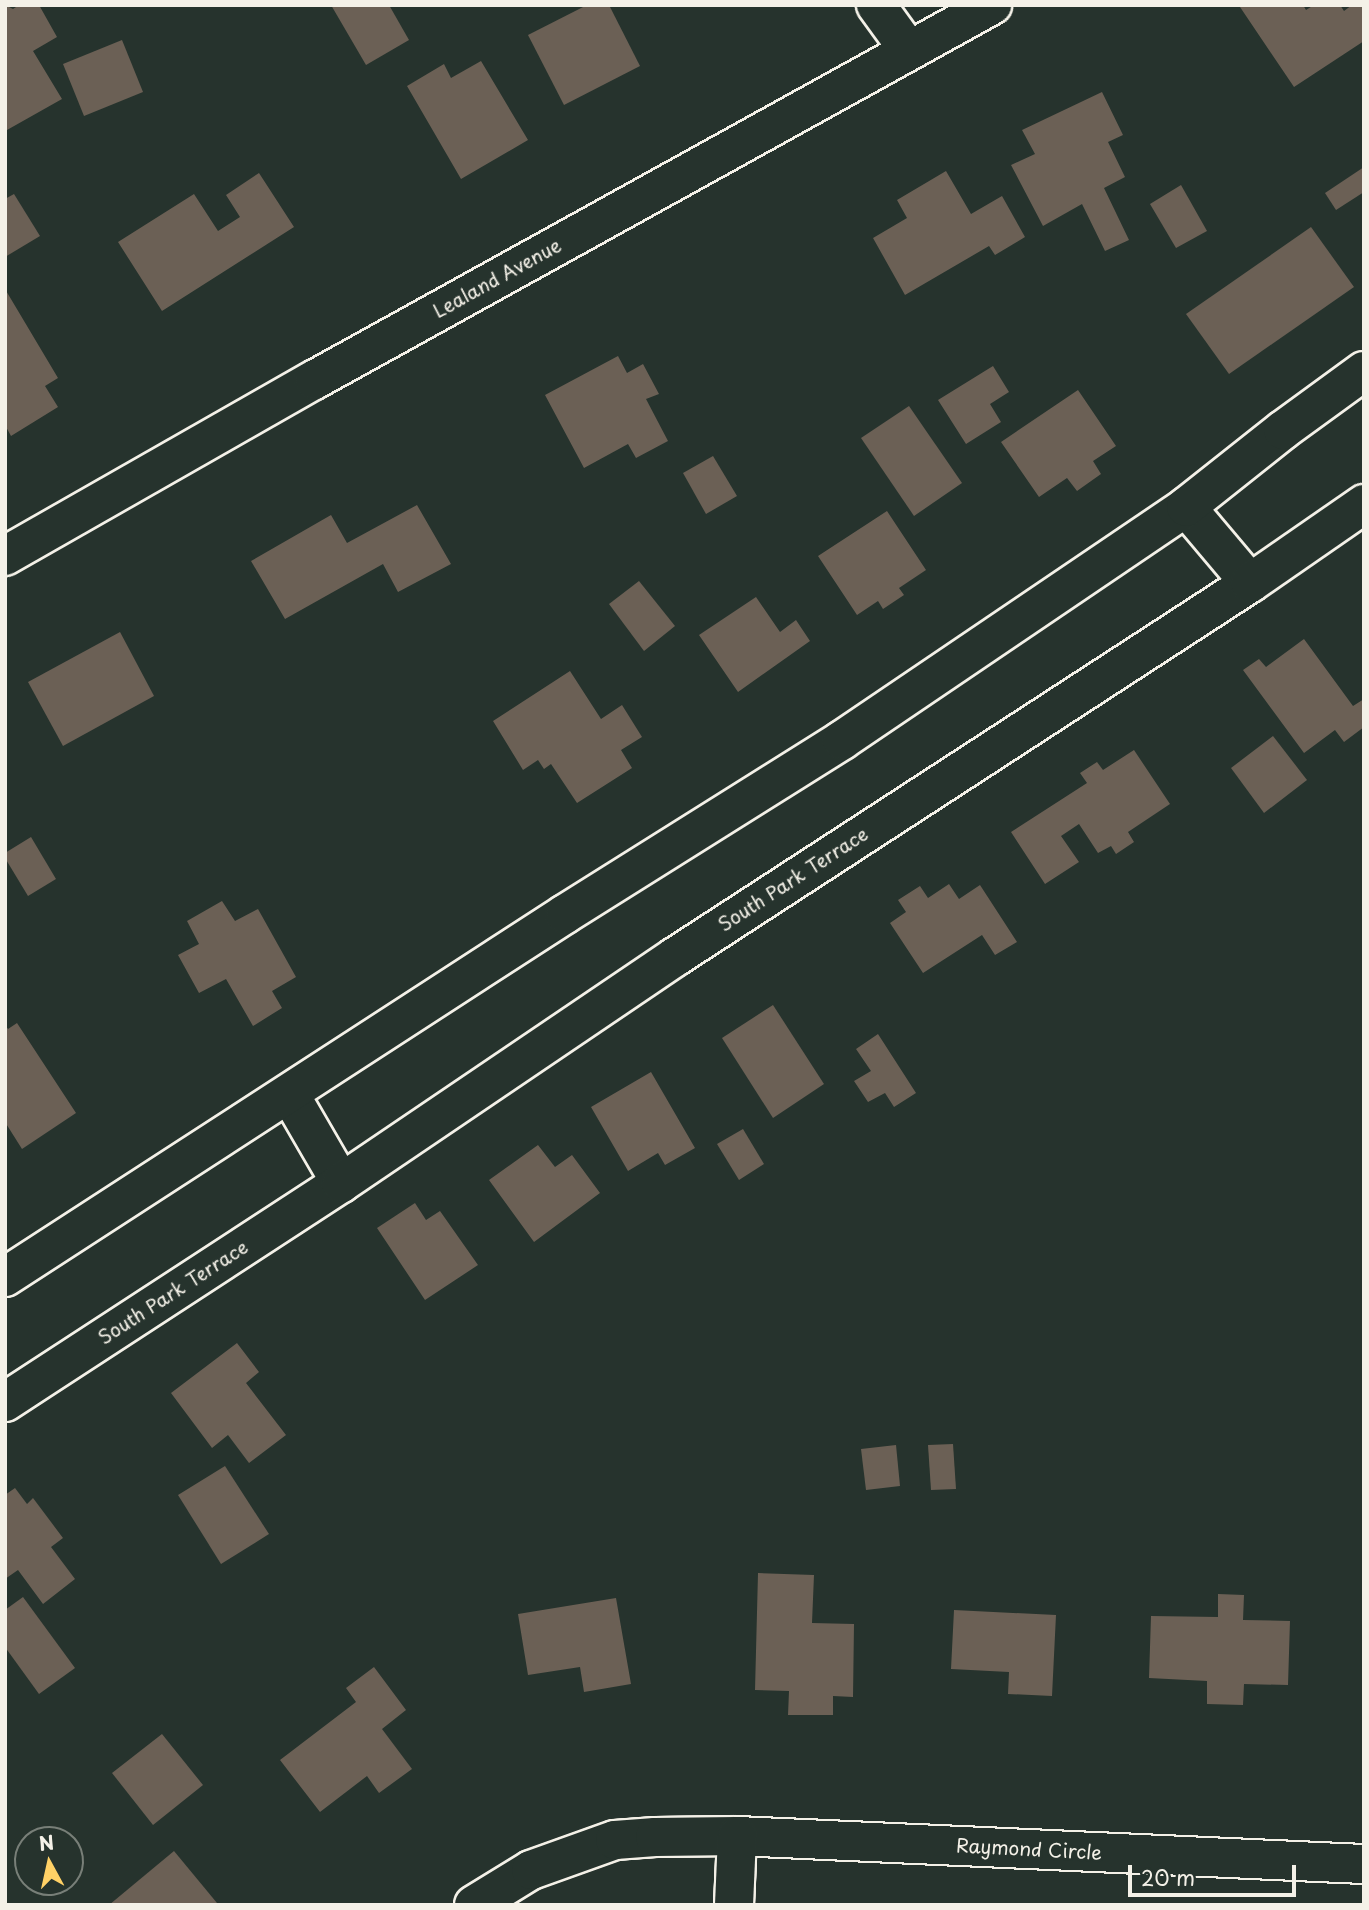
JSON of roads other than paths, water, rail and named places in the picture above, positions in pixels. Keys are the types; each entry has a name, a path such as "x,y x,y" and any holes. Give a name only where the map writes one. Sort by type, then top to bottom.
{"street":[{"path":"876,5 908,49"},
{"name":"Lealand Avenue","path":"5,556 314,380 908,49 992,5"},
{"path":"5,1277 290,1095 565,914 842,740 1186,508 1283,430 1364,371"},
{"name":"South Park Terrace","path":"5,1402 341,1183 675,957 1250,583 1364,504"},
{"path":"1186,508 1250,583"},
{"path":"290,1095 341,1183"},
{"path":"734,1905 737,1836"},
{"name":"Raymond Circle","path":"474,1905 531,1870 615,1840 737,1836 1364,1864"}]}
